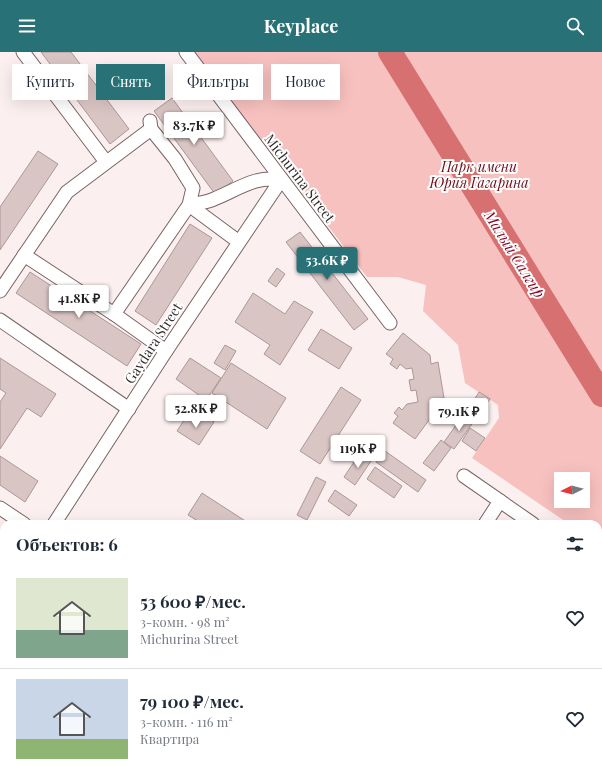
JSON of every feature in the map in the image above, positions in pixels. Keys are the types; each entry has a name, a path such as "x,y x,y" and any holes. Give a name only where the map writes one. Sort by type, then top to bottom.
{"street":[{"path":"23,52 106,162"},
{"name":"Michurina Street","path":"186,52 390,323"},
{"path":"0,291 67,192 150,125 175,159 193,188 189,205 114,314"},
{"path":"189,205 213,200 238,187 268,178 281,180"},
{"name":"Gaydara Street","path":"57,520 130,409 166,351 281,180"},
{"path":"189,205 239,242"},
{"path":"24,255 114,314 166,351"},
{"path":"0,320 130,409"},
{"path":"464,476 527,520"},
{"path":"488,520 500,501"},
{"path":"0,508 18,520"}],"green space":[{"name":"Парк имени Юрия Гагарина","path":"195,52 602,52 602,520 563,520 472,458 499,418 498,405 465,383 458,345 423,311 426,285 398,277 367,277 296,184 273,159 230,100 263,100 263,64 204,64"}],"building":[{"path":"41,52 71,52 80,64 50,64"},
{"path":"88,75 96,85 96,100 107,100 129,129 110,144 77,100 88,100"},
{"path":"172,98 233,181 215,194 154,111"},
{"path":"38,151 58,164 0,250 0,207"},
{"path":"190,224 212,238 156,325 135,311"},
{"path":"300,232 368,319 354,330 286,242"},
{"path":"277,268 285,274 276,287 268,281"},
{"path":"30,272 141,344 127,366 16,293"},
{"path":"253,293 285,314 294,301 313,312 280,365 264,354 270,345 235,322"},
{"path":"321,329 352,348 339,369 308,350"},
{"path":"403,333 430,355 431,364 438,362 444,398 433,400 435,412 415,439 393,423 398,416 394,413 399,407 402,410 407,404 418,402 416,390 411,391 409,380 414,379 412,368 406,369 400,364 397,369 390,364 393,359 386,354"},
{"path":"225,345 236,351 225,370 214,363"},
{"path":"0,358 56,394 41,417 27,408 0,449 0,402 6,393 0,389"},
{"path":"190,358 221,378 206,400 176,379"},
{"path":"231,363 286,398 267,429 212,393"},
{"path":"341,387 361,400 320,464 300,451"},
{"path":"479,392 490,399 479,415 469,408"},
{"path":"464,414 474,421 454,449 444,442"},
{"path":"204,415 214,422 199,445 177,431 186,417 198,425"},
{"path":"470,428 485,438 476,451 462,441"},
{"path":"360,437 380,450 372,461 353,448"},
{"path":"441,440 451,448 434,471 423,463"},
{"path":"385,451 426,480 418,492 376,462"},
{"path":"360,453 371,461 355,485 344,477"},
{"path":"0,456 38,481 25,502 0,485"},
{"path":"375,467 402,486 394,498 367,479"},
{"path":"316,477 326,482 307,520 297,515"},
{"path":"335,490 357,505 349,516 328,501"},
{"path":"202,493 244,520 196,520 188,515"}],"waterway":[{"name":"Малый Салгир","path":"390,52 602,395"}]}
